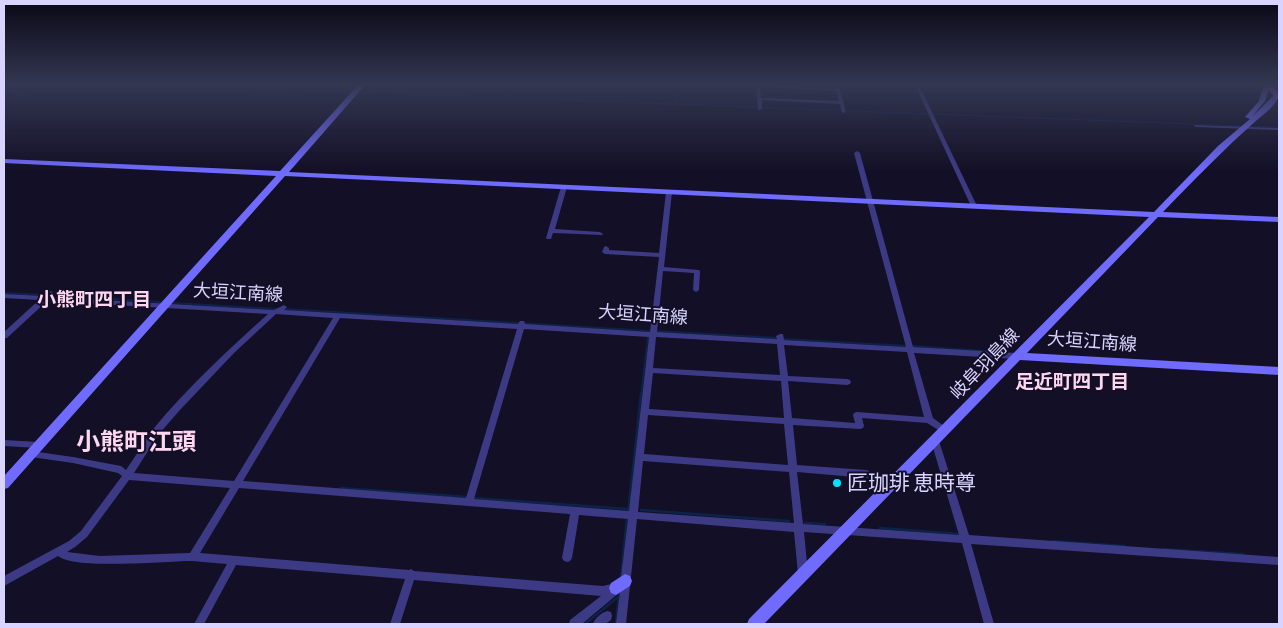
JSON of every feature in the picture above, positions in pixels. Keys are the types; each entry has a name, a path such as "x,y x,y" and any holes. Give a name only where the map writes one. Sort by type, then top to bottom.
{"street":[{"path":"4,484 336,114"},
{"path":"931,114 974,206"},
{"name":"岐阜羽島線","path":"1242,128 1242,123 1250,114"},
{"name":"岐阜羽島線","path":"754,624 945,431 1016,356 1242,128 1258,114"},
{"path":"1196,126 1279,129"},
{"path":"857,153 929,420"},
{"path":"4,161 1279,220"},
{"path":"549,238 564,187"},
{"path":"621,624 621,585 633,514 669,192"},
{"path":"551,231 600,234"},
{"path":"606,248 604,252 662,255"},
{"path":"660,269 697,271 696,290"},
{"name":"大垣江南線","path":"4,296 47,296 163,306 280,310 338,316 522,324 781,339 1016,356 1179,363 1279,371"},
{"path":"4,336 47,296"},
{"path":"4,581 59,551 84,534 128,476 156,432 202,380 264,321 280,310"},
{"path":"193,557 338,316"},
{"path":"469,502 522,324"},
{"path":"781,339 803,575"},
{"path":"649,370 847,382"},
{"path":"644,412 860,426 857,415 929,420 945,431"},
{"path":"935,441 988,624"},
{"path":"4,443 121,470 128,476 799,528 964,536 1279,561"},
{"path":"639,457 866,474"},
{"path":"567,558 575,510"},
{"path":"59,551 65,556 100,560 193,557 603,591 621,585"},
{"path":"199,624 234,560"},
{"path":"394,624 411,574"},
{"path":"574,624 621,585"},
{"path":"598,624 607,616"}],"waterway":[{"path":"940,114 1244,126"},
{"path":"1249,126 1279,127"},
{"path":"4,293 46,295"},
{"path":"51,295 160,302"},
{"path":"172,303 276,309"},
{"path":"284,309 651,331"},
{"path":"656,331 778,338"},
{"path":"641,395 648,336"},
{"path":"783,339 908,346"},
{"path":"913,346 998,352"},
{"path":"628,513 641,394"},
{"path":"341,488 468,497"},
{"path":"473,498 628,509"},
{"path":"641,510 789,521"},
{"path":"621,577 627,517"},
{"path":"805,523 825,524"},
{"path":"880,528 960,534"},
{"path":"1052,541 1125,546"},
{"path":"1163,549 1243,554"},
{"path":"616,624 619,592"},
{"path":"585,624 618,597"}],"place":[{"name":"匠珈琲 恵時尊","path":"837,483"}],"district":[{"name":"小熊町四丁目","path":"94,300"},
{"name":"足近町四丁目","path":"1072,382"},
{"name":"小熊町江頭","path":"136,442"}]}
